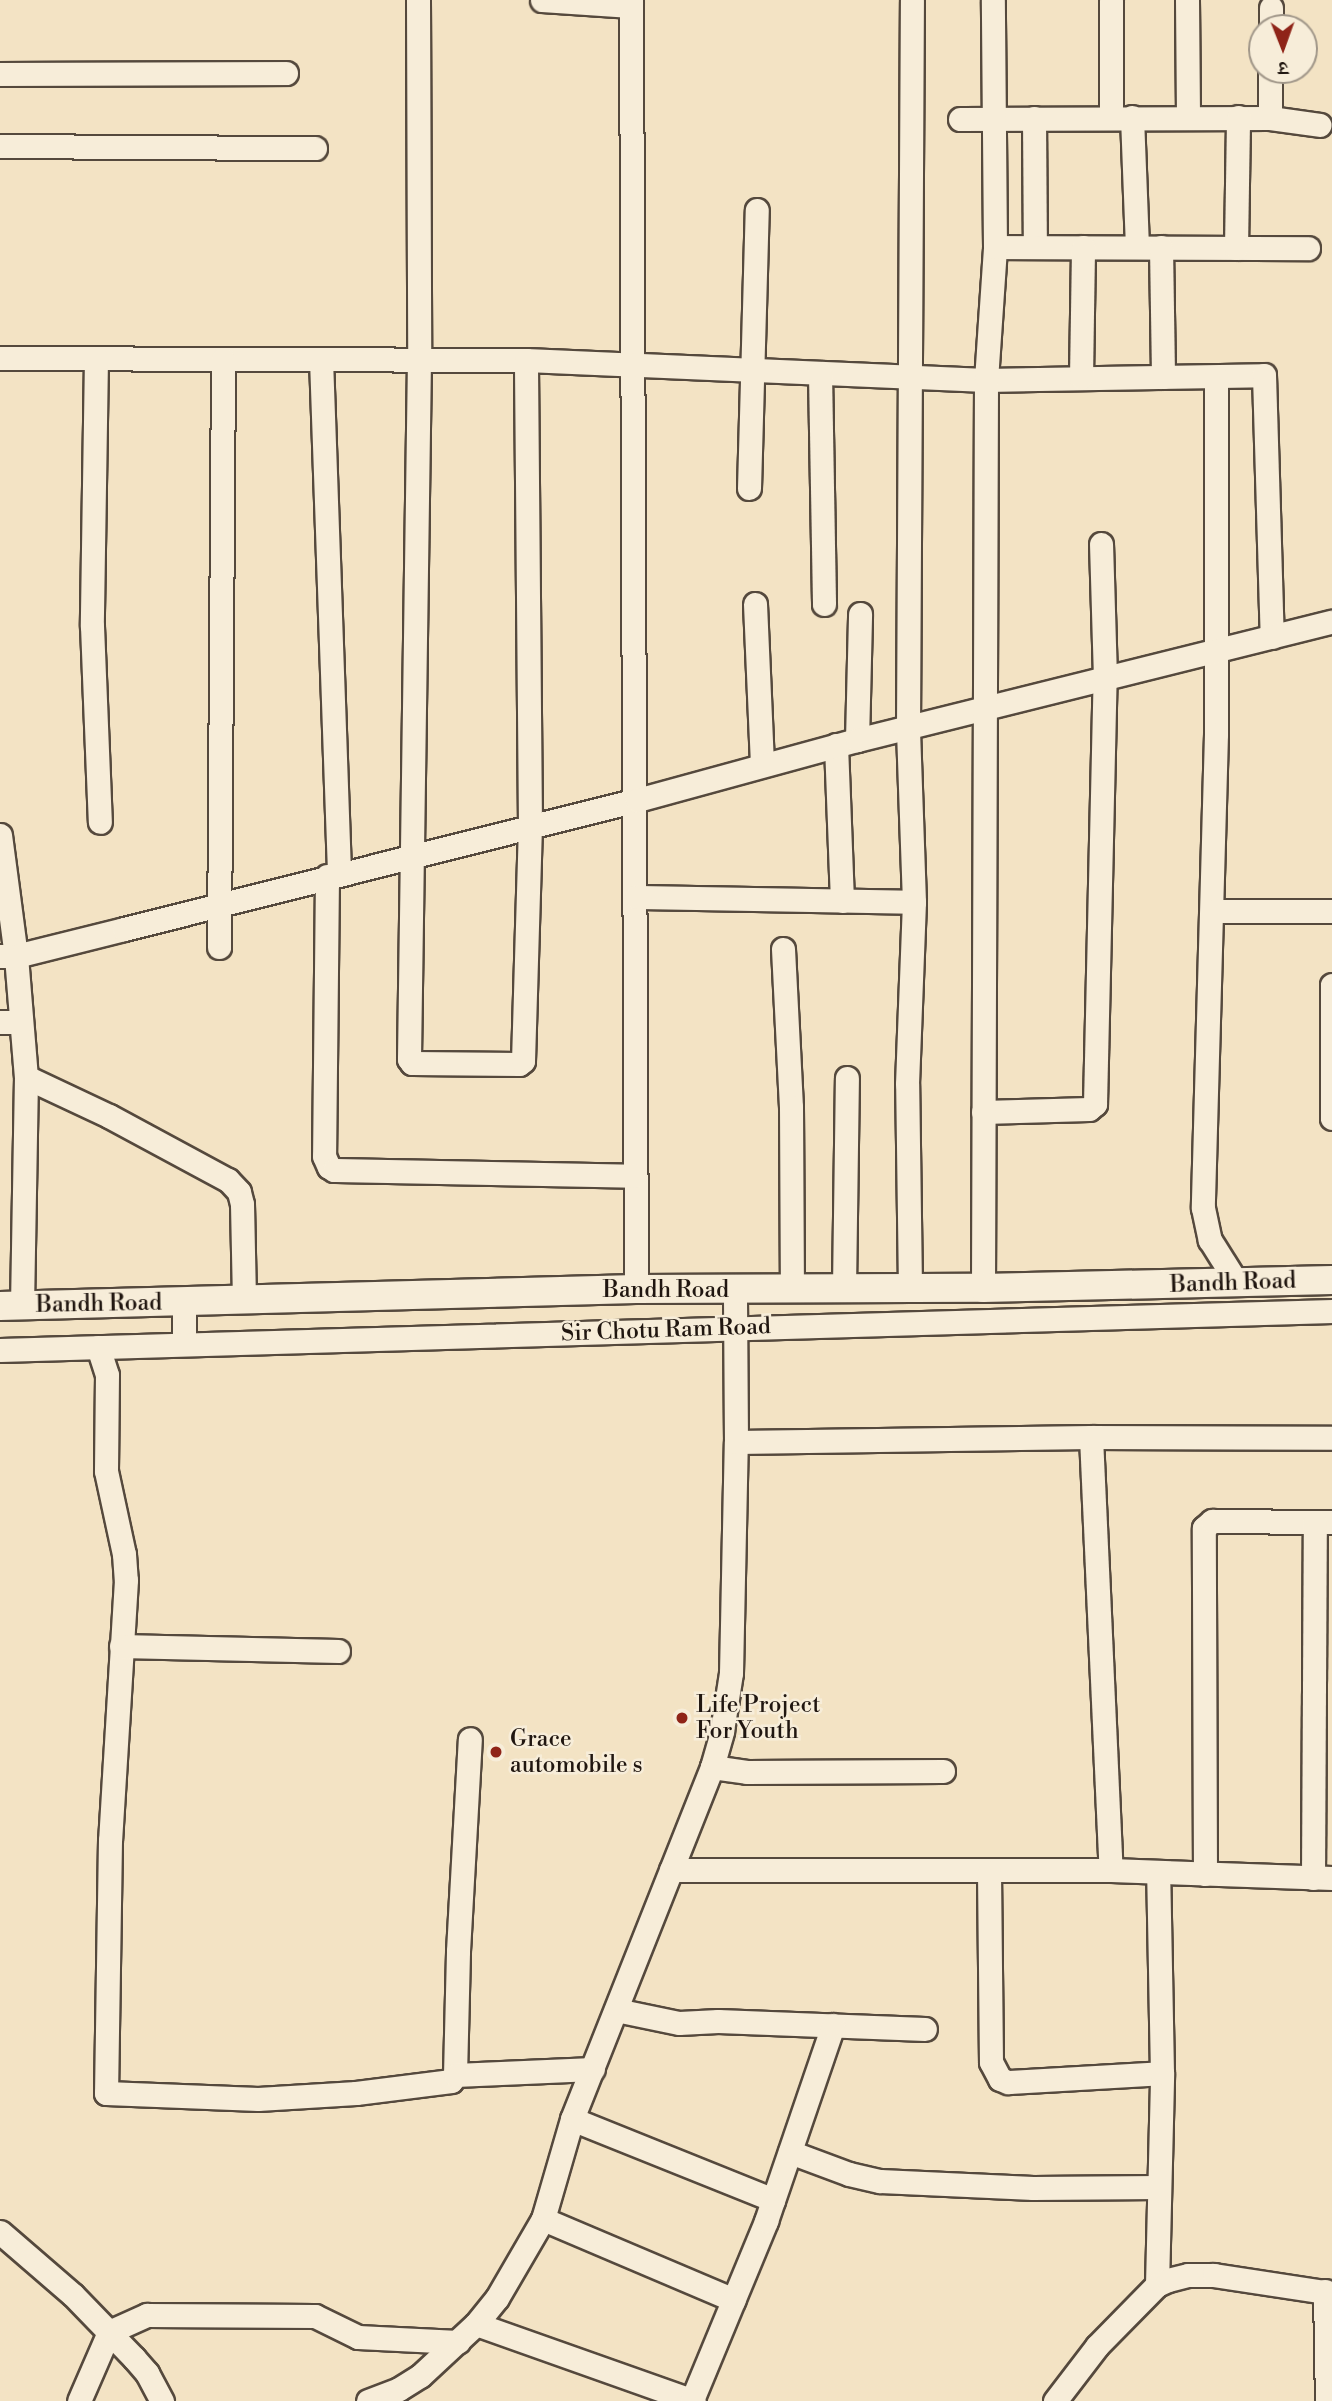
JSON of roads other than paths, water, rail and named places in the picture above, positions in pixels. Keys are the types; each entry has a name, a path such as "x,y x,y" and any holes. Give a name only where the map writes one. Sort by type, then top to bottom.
{"street":[{"path":"418,0 419,359 410,856 410,1061 521,1064 530,825 526,360"},
{"path":"542,0 631,3 630,365 637,800 636,1289"},
{"path":"910,1288 908,1084 914,902 908,728 912,0"},
{"path":"983,1288 986,380 995,247 993,0"},
{"path":"1111,0 1137,247"},
{"path":"1187,0 1188,117"},
{"path":"0,74 286,73"},
{"path":"1270,84 1270,118"},
{"path":"960,119 1238,117 1321,125"},
{"path":"1236,247 1238,117"},
{"path":"1034,118 1035,247"},
{"path":"0,146 315,148"},
{"path":"749,488 757,210"},
{"path":"995,247 1308,248"},
{"path":"1081,377 1083,247"},
{"path":"1161,247 1163,377"},
{"path":"0,358 526,360 986,380 1264,375 1272,637"},
{"path":"96,358 92,626 100,821"},
{"path":"219,947 223,359"},
{"path":"321,359 333,874 324,1156 329,1167 334,1170 635,1176"},
{"path":"820,373 824,604"},
{"path":"1216,377 1216,734 1203,1208 1210,1240 1237,1283"},
{"path":"983,1112 1089,1109 1095,1104 1105,678 1101,544"},
{"path":"755,604 762,765"},
{"path":"842,901 847,742 860,614"},
{"path":"8,956 637,800 847,742 1332,622"},
{"path":"0,835 11,1022 26,1077 11,1306"},
{"path":"636,897 914,902"},
{"path":"1212,911 1332,911"},
{"path":"783,949 791,1107 792,1289"},
{"path":"1332,985 1332,1118"},
{"path":"26,1077 109,1116 228,1180 239,1192 242,1205 244,1300"},
{"path":"844,1289 847,1078"},
{"name":"Bandh Road","path":"11,1306 636,1289 983,1288 1332,1280"},
{"path":"368,2401 399,2389 421,2376 476,2324 497,2298 543,2219 572,2119 712,1767 722,1731 732,1674 736,1442 735,1289"},
{"path":"184,1301 184,1344"},
{"name":"Sir Chotu Ram Road","path":"0,1350 1332,1311"},
{"path":"98,1347 107,1375 106,1471 125,1568 110,1850 106,2092 206,2099 310,2096 446,2082 455,2075 593,2069"},
{"path":"736,1442 1091,1437 1332,1438"},
{"path":"1091,1437 1111,1870"},
{"path":"671,1870 1111,1870 1158,1873 1323,1878 1324,1522 1212,1521 1204,1528 1205,1874"},
{"path":"121,1646 338,1651"},
{"path":"455,2075 458,1951 470,1738"},
{"path":"712,1767 747,1772 943,1771"},
{"path":"989,1872 991,2062 999,2079 1008,2082 1162,2073"},
{"path":"1157,2286 1162,2073 1158,1873"},
{"path":"616,2010 679,2023 718,2021 925,2029"},
{"path":"476,2324 693,2401 773,2200 832,2025"},
{"path":"572,2119 773,2200"},
{"path":"790,2152 849,2174 880,2181 1033,2188 1159,2187"},
{"path":"543,2219 734,2300"},
{"path":"0,2232 73,2295 109,2332 147,2372 162,2401"},
{"path":"1055,2401 1097,2346 1157,2286 1188,2275 1214,2275 1328,2292 1328,2401"},
{"path":"79,2401 109,2332 146,2315 297,2315 320,2318 358,2337 458,2342"}],"place":[{"name":"Life Project For Youth","path":"682,1718"},
{"name":"Grace automobile s","path":"496,1752"}]}
